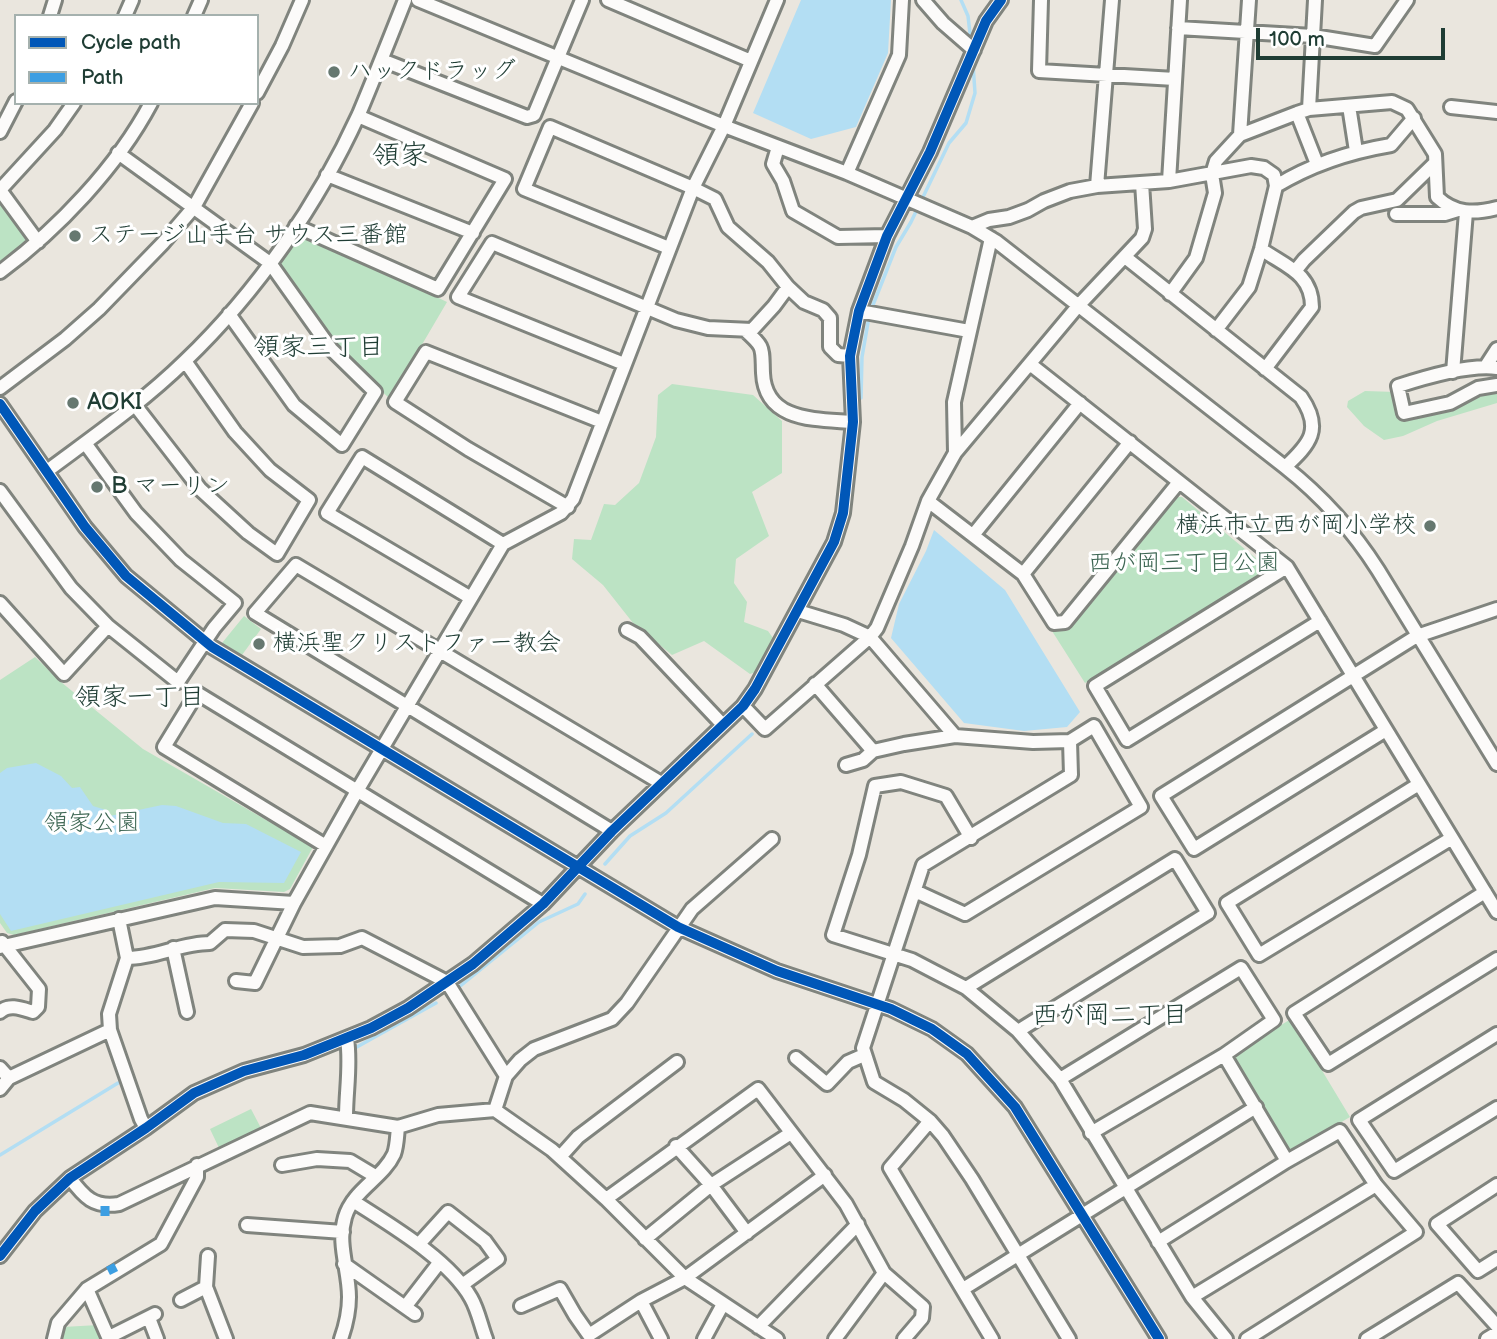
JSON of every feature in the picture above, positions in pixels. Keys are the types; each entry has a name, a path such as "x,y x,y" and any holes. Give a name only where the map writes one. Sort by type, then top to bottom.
{"street":[{"path":"259,89 302,0"},
{"path":"47,471 135,405 185,362 229,314 270,263 327,175 358,116 405,0"},
{"path":"418,0 847,173 972,227 991,238 1314,490 1357,538 1497,764"},
{"path":"382,60 527,117 534,115 582,0"},
{"path":"608,0 751,61"},
{"path":"847,173 898,55 902,0"},
{"path":"923,0 943,23 974,50"},
{"path":"0,1256 35,1211 69,1178 194,1093 244,1071 304,1055 347,1039 408,1008 447,982 510,935 612,831 743,706 755,689 834,542 843,513 853,422 850,356 859,311 887,236 930,152 986,21 1000,0"},
{"path":"1041,0 1039,71 1175,79"},
{"path":"1097,186 1112,0"},
{"path":"1169,181 1180,0"},
{"path":"1240,135 1249,0"},
{"path":"1315,0 1303,111 1317,164"},
{"path":"1178,28 1312,36 1375,46 1407,0"},
{"path":"236,981 255,983 294,903 357,791 503,544 568,507 693,188 724,125 774,1"},
{"path":"1170,294 1196,258 1215,193 1212,174 1216,162 1240,135 1303,111 1391,102 1407,109 1435,154 1437,197 1446,206 1462,211"},
{"path":"0,132 14,105"},
{"path":"38,242 0,190 55,130 73,105"},
{"path":"0,272 38,242 70,210 118,152 150,105"},
{"path":"0,388 65,339 131,279 194,207 251,105"},
{"path":"1349,106 1356,151"},
{"path":"1451,107 1497,112"},
{"path":"296,226 438,289 505,179 358,116"},
{"path":"1276,186 1317,164 1356,151 1391,145 1414,118"},
{"path":"669,248 524,189 550,127 715,199 728,227 768,262 804,302 823,310 830,318 831,347 838,355 850,356"},
{"path":"778,147 773,164 793,211 838,237 887,236"},
{"path":"118,152 270,263 331,349 375,392 342,445 294,405 229,314"},
{"path":"1296,270 1354,212 1397,200 1435,163"},
{"path":"972,227 989,220 1009,217 1070,191 1097,186 1169,181 1251,166 1264,168 1274,175 1276,186 1261,249 1249,286 1216,330"},
{"path":"327,175 472,233"},
{"path":"743,706 765,729 877,628 928,501 955,453 1078,306 1142,238 1145,229 1142,183"},
{"path":"1396,214 1445,214 1497,208"},
{"path":"1453,372 1462,211"},
{"path":"955,453 954,402 991,238"},
{"path":"624,364 458,297 492,243 686,324 708,328 752,330 788,287"},
{"path":"1261,249 1296,270 1312,298 1312,307 1265,369"},
{"path":"1125,257 1301,397 1307,405 1314,427 1312,436 1285,467"},
{"path":"859,311 970,331"},
{"path":"745,330 763,350 765,388 772,403 807,419 853,422"},
{"path":"1497,349 1491,367 1453,372 1398,386 1404,413 1450,403 1478,388 1497,385"},
{"path":"568,507 394,402 426,352 602,422"},
{"path":"135,405 200,489 248,533 277,554 309,500 270,470 235,432 185,362"},
{"path":"1030,364 1287,567 1497,912"},
{"path":"974,534 1080,403"},
{"path":"0,404 85,527 126,576 205,642 678,927 777,971 877,1004 932,1029 967,1054 1015,1107 1159,1339"},
{"path":"1023,574 1130,442"},
{"path":"0,491 71,588 108,626 178,682 234,603 180,560 136,513 85,443"},
{"path":"471,598 327,513 362,457 503,544"},
{"path":"928,501 1023,574 1054,622 1065,622 1180,482"},
{"path":"612,831 255,613 296,565 661,783"},
{"path":"1287,567 1095,686 1127,740 1320,621"},
{"path":"0,603 64,674 108,626"},
{"path":"1386,730 1194,849 1161,796 1417,636 1497,609"},
{"path":"798,611 844,625 870,637 955,736"},
{"path":"627,630 639,637 723,725"},
{"path":"815,684 873,751"},
{"path":"326,846 164,747 197,693 543,904"},
{"path":"846,765 863,761 873,751 904,744 955,736 1033,742 1070,741 1094,726 1141,807 965,914 915,891"},
{"path":"1069,1339 943,1136 930,1121 904,1100 874,1082 863,1048 923,866 1071,775 1070,741"},
{"path":"971,838 946,796 901,782 875,786 859,855 833,935 912,960 966,988 1018,1031 1060,1079 1192,1297 1226,1339"},
{"path":"1419,784 1227,903 1252,945 1259,955 1452,838"},
{"path":"495,1110 506,1076 520,1060 534,1049 612,1019 627,1003 692,909 772,839"},
{"path":"966,988 1175,859 1208,913 1018,1031"},
{"path":"1485,892 1294,1013 1328,1064 1497,959"},
{"path":"0,1012 4,1008 20,1007 33,1013 38,1007 39,989 2,944 215,898 294,903"},
{"path":"119,919 127,958 109,1014 110,1030 146,1128"},
{"path":"127,958 142,958 192,943 210,943 225,930 254,931 303,947 340,946 362,938 447,982 506,1076"},
{"path":"173,948 187,1012"},
{"path":"1060,1079 1241,968 1274,1020 1224,1055 1091,1133"},
{"path":"0,1089 9,1078 110,1030"},
{"path":"1497,1034 1359,1120 1394,1171 1497,1108"},
{"path":"346,1117 349,1053 347,1039"},
{"path":"796,1058 827,1084 848,1062 864,1055"},
{"path":"1224,1055 1287,1161"},
{"path":"560,1157 578,1137 677,1062"},
{"path":"0,1068 9,1078"},
{"path":"606,1199 758,1089 825,1175 858,1224 884,1273 923,1307 922,1318 910,1337"},
{"path":"963,1289 1255,1107"},
{"path":"69,1178 96,1204 119,1204 310,1113 346,1117 398,1128 438,1115 495,1110 560,1157 685,1278 772,1338"},
{"path":"930,1121 890,1168 992,1339"},
{"path":"341,1339 348,1317 349,1295 344,1264 343,1232 346,1214 353,1201 388,1164 395,1152 398,1128"},
{"path":"1158,1241 1340,1130 1376,1185 1416,1232 1247,1339"},
{"path":"645,1239 711,1185 791,1133"},
{"path":"246,1158 247,1143"},
{"path":"676,1146 711,1185 747,1233"},
{"path":"282,1165 317,1159 350,1161 375,1176"},
{"path":"54,1339 58,1323 87,1289 161,1244 197,1177 197,1165"},
{"path":"521,1306 561,1289 590,1337 641,1301 685,1278 825,1175"},
{"path":"1192,1297 1376,1185"},
{"path":"1497,1185 1437,1224 1478,1271 1497,1259"},
{"path":"353,1201 419,1244 462,1285 472,1299 486,1339"},
{"path":"419,1244 448,1212 485,1241 498,1259 462,1285"},
{"path":"247,1224 343,1232"},
{"path":"758,1327 858,1224"},
{"path":"208,1256 206,1287 226,1339"},
{"path":"344,1264 410,1311 439,1264"},
{"path":"835,1339 884,1273"},
{"path":"1367,1339 1458,1283 1497,1326"},
{"path":"181,1300 206,1287"},
{"path":"87,1289 109,1338 152,1316 157,1339"},
{"path":"641,1301 661,1339"},
{"path":"704,1339 723,1304"},
{"path":"1487,1339 1497,1333"}],"green space":[{"path":"0,195 29,238 28,245 0,265"},
{"path":"304,234 447,302 390,399 336,348 280,267 278,260 297,235"},
{"path":"672,384 753,395 782,421 782,473 752,492 769,536 736,559 734,583 747,602 744,622 768,631 773,638 756,672 750,674 704,641 672,655 633,623 603,585 572,559 574,539 591,540 604,504 615,505 639,483 656,437 658,395"},
{"path":"1497,389 1497,403 1437,421 1403,436 1384,440 1364,426 1347,407 1348,401 1365,391 1396,392 1402,418"},
{"name":"西が岡三丁目公園","path":"1174,497 1182,497 1269,569 1269,572 1085,683 1052,631 1066,631"},
{"path":"244,616 261,629 242,655 222,643"},
{"name":"領家公園","path":"35,657 61,682 143,749 313,847 290,889 284,892 215,888 14,935 7,933 0,923 0,680"},
{"path":"1291,1019 1350,1117 1294,1150 1288,1149 1233,1060 1235,1053"},
{"path":"251,1109 262,1130 220,1150 210,1129"},
{"path":"98,1325 105,1339 58,1339 63,1327"}],"water":[{"path":"801,0 891,0 888,53 856,127 811,139 753,113"},
{"path":"934,530 1005,590 1080,712 1067,727 1024,731 964,723 891,638 899,604"},
{"path":"36,763 61,776 72,788 80,787 93,806 106,810 105,817 162,805 176,806 223,823 246,824 301,852 284,883 219,882 11,931 0,914 0,773 7,768"}],"waterway":[{"path":"961,0 968,16 971,42"},
{"path":"871,310 896,247 949,143 966,123 975,93 973,64"},
{"path":"861,398 862,357 869,317"},
{"path":"605,864 630,836 666,813 752,734"},
{"path":"459,987 539,922 578,904 585,894"},
{"path":"355,1048 436,1003"},
{"path":"0,1155 118,1083"}],"marked path":[{"path":"105,1206 105,1216"},
{"path":"110,1265 114,1273"}],"cycle path":[{"path":"0,1256 35,1211 70,1178 194,1093 244,1071 304,1055 371,1028 408,1008 473,964 543,904 612,831 743,706 755,689 834,542 843,513 853,422 850,356 859,311 887,236 930,152 986,21 1001,0"},
{"path":"0,404 85,527 126,576 212,647 678,927 777,971 891,1009 932,1029 967,1054 1015,1107 1159,1339"}],"place":[{"name":"ハックドラッグ","path":"334,72"},
{"name":"ステージ山手台 サウス三番館","path":"75,236"},
{"name":"AOKI","path":"73,403"},
{"name":"B マーリン","path":"97,487"},
{"name":"横浜市立西が岡小学校","path":"1430,526"},
{"name":"横浜聖クリストファー教会","path":"259,644"}],"district":[{"name":"領家","path":"400,157"},
{"name":"領家三丁目","path":"319,348"},
{"name":"領家一丁目","path":"140,698"},
{"name":"西が岡二丁目","path":"1110,1016"}]}
